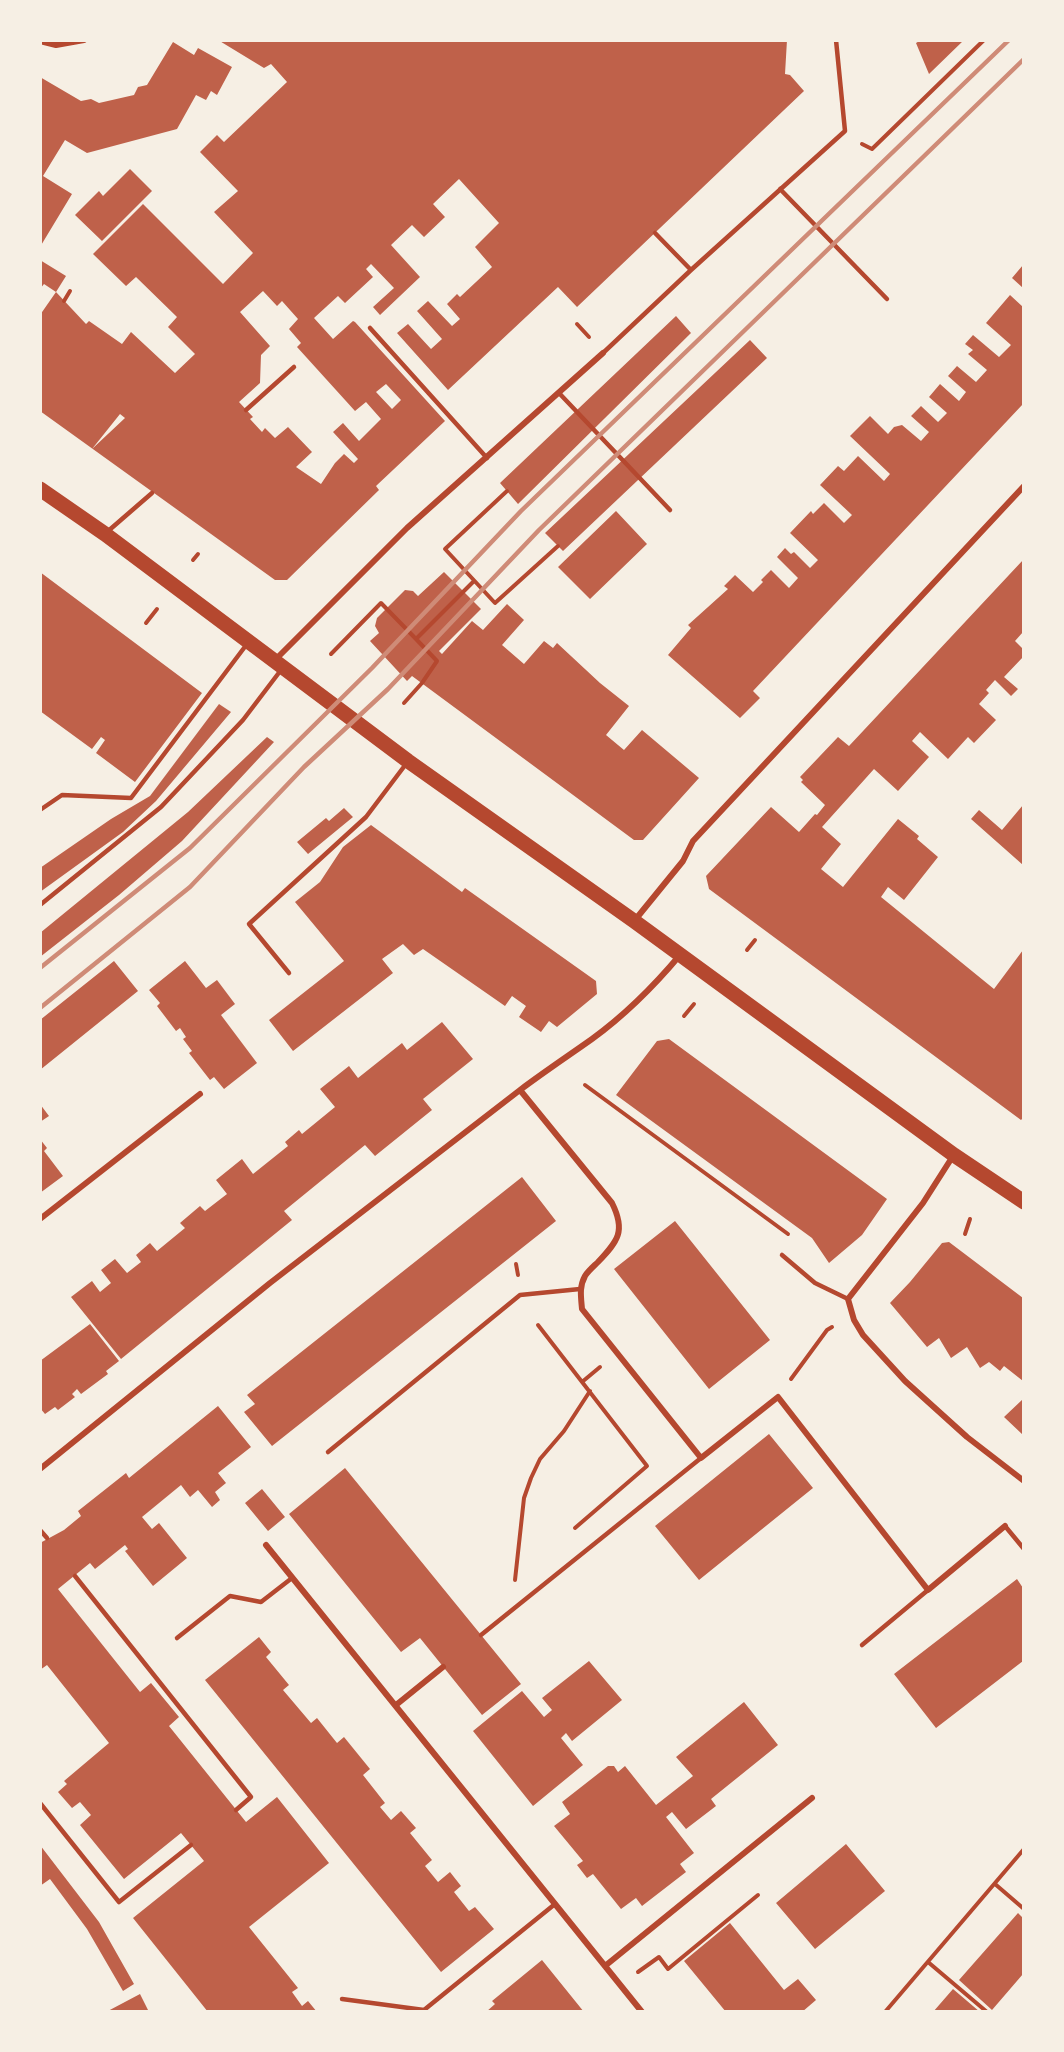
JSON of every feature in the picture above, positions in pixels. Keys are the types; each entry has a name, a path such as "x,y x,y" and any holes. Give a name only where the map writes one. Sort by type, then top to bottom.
{"main road":[{"path":"40,489 105,534 408,761 634,921 954,1155 1023,1202"}],"street":[{"path":"40,41 56,45 84,40"},
{"path":"278,664 407,528 603,353"},
{"path":"634,921 683,861 693,841 1023,486"},
{"path":"42,1465 270,1283 558,1061 593,1038 657,983 680,955"},
{"path":"520,1090 612,1203 619,1217 619,1234 612,1247 586,1274 580,1289 582,1309 700,1458 778,1397 928,1590 1005,1526"},
{"path":"40,1219 200,1094"},
{"path":"954,1155 923,1203 848,1299 854,1320 875,1350 904,1381 967,1437 1023,1481"},
{"path":"266,1545 642,2012"},
{"path":"396,1705 443,1667"},
{"path":"605,1966 812,1798"}],"lane":[{"path":"603,353 845,131 837,40"},
{"path":"780,189 887,299"},
{"path":"655,233 691,270"},
{"path":"370,328 486,458"},
{"path":"246,410 294,367"},
{"path":"559,393 670,510"},
{"path":"105,534 152,493"},
{"path":"40,810 62,795 131,798 249,642"},
{"path":"40,905 160,807 243,720 278,664"},
{"path":"289,973 249,924 366,817 408,761"},
{"path":"782,1255 815,1282 848,1299"},
{"path":"328,1452 520,1295 580,1289"},
{"path":"481,1635 700,1458"},
{"path":"1005,1526 1023,1549"},
{"path":"40,1530 47,1538"},
{"path":"75,1576 251,1797 236,1810"},
{"path":"177,1638 230,1596 261,1602 292,1578"},
{"path":"862,1645 928,1590"},
{"path":"40,1803 120,1902 191,1845"},
{"path":"342,2000 424,2010 555,1904"}],"path":[{"path":"862,144 872,148 984,40"},
{"path":"64,301 70,291"},
{"path":"507,491 445,549 474,581 495,603 558,546"},
{"path":"193,560 198,554"},
{"path":"416,639 474,581"},
{"path":"330,654 381,603 437,661 404,703"},
{"path":"146,624 157,609"},
{"path":"747,950 755,940"},
{"path":"684,1016 694,1004"},
{"path":"585,1085 794,1238"},
{"path":"965,1234 970,1219"},
{"path":"778,1397 826,1330 854,1320"},
{"path":"538,1325 646,1466 661,1490"},
{"path":"582,1382 600,1367"},
{"path":"514,1580 524,1498 531,1478 540,1459 564,1431 590,1391"},
{"path":"885,2012 1023,1850"},
{"path":"994,1884 1023,1909"},
{"path":"638,1972 659,1957 668,1969 758,1895"},
{"path":"928,1962 987,2012"}],"building":[{"path":"218,40 787,40 785,74 790,75 804,91 577,307 558,287 448,390 397,333 408,324 431,349 442,339 417,311 428,301 452,326 460,319 447,304 457,294 460,297 492,267 475,247 499,223 459,179 433,204 445,217 424,237 412,225 391,245 420,277 380,315 373,307 394,288 371,264 366,269 373,277 345,303 338,296 314,318 333,339 353,321 355,322 445,421 376,486 379,490 287,580 275,580 92,449 40,411 40,315 56,292 86,324 89,321 122,344 131,332 175,373 195,354 168,327 177,317 136,277 126,286 93,254 143,204 223,284 253,253 214,212 238,191 200,152 217,135 224,142 287,82 271,64 264,68","holes":["263,291 277,306 282,301 298,319 289,329 301,343 297,347 355,411 366,402 381,419 359,441 343,423 333,432 358,459 354,463 344,454 321,484 296,467 312,452 288,427 275,438 265,428 262,432 250,419 253,417 239,402 260,383 261,355 270,346 240,312","386,384 401,400 392,409 376,392","120,414 125,418 92,449"]},
{"path":"921,40 964,40 929,74 916,43"},
{"path":"173,42 194,55 198,48 232,67 217,95 211,91 206,100 196,95 177,129 87,153 65,140 43,176 72,194 40,247 40,77 81,101 91,99 99,103 134,95 138,87 147,85"},
{"path":"130,169 152,191 102,241 75,215 99,191 103,196"},
{"path":"40,260 66,276 56,292 44,284 40,289"},
{"path":"1023,265 1023,288 1012,278"},
{"path":"1010,295 1023,307 1023,404 753,691 760,698 740,718 668,655 691,628 688,625 728,589 724,586 735,575 753,592 771,570 789,588 798,578 777,557 785,548 791,554 794,552 810,568 818,560 790,533 811,511 813,514 824,503 844,523 852,515 820,485 838,466 844,471 858,456 884,481 890,474 850,436 870,416 888,434 894,427 902,425 921,441 929,432 911,416 921,406 938,422 947,413 929,397 940,384 959,401 966,392 948,376 957,366 976,382 987,370 968,354 973,350 965,344 973,335 999,357 1011,345 986,323"},
{"path":"676,316 691,333 518,504 500,483"},
{"path":"750,340 767,358 563,551 545,533"},
{"path":"616,511 647,544 590,599 558,567"},
{"path":"1023,560 1023,632 1015,641 1023,649 1023,657 1004,677 1018,689 1011,696 995,680 986,690 989,693 979,704 996,720 974,743 968,737 948,759 920,732 912,741 929,757 898,791 874,769 822,827 841,844 821,869 843,887 898,819 919,836 917,839 938,857 904,900 888,887 881,897 994,989 1023,950 1023,1118 1021,1120 709,889 706,876 771,807 799,832 815,814 817,815 825,805 801,782 803,780 800,777 838,737 849,746"},
{"path":"40,572 202,693 135,782 96,753 105,740 101,737 92,749 40,711"},
{"path":"444,572 481,609 439,651 442,654 472,621 483,630 507,604 524,620 502,645 524,664 544,641 553,648 557,643 629,706 606,735 624,750 642,730 699,778 643,840 634,840 412,676 407,681 370,641 379,633 375,626 377,618 405,590 413,591 418,596"},
{"path":"219,704 231,712 156,801 123,832 40,892 40,868 111,819 150,796"},
{"path":"267,737 274,742 182,841 119,895 40,957 40,933 188,812"},
{"path":"1023,805 1023,865 971,819 979,810 1002,830"},
{"path":"344,808 353,817 308,854 297,842 326,818 329,821"},
{"path":"371,825 462,892 465,888 596,981 597,994 557,1027 549,1021 541,1032 519,1017 526,1006 512,996 505,1006 423,949 414,955 403,944 382,959 393,973 293,1051 269,1020 344,961 295,902 320,882 343,847"},
{"path":"114,961 138,991 40,1070 40,1020"},
{"path":"185,961 206,988 217,980 235,1004 221,1015 257,1063 224,1089 214,1077 210,1080 189,1053 192,1051 183,1039 186,1037 180,1028 176,1031 157,1006 160,1003 149,990"},
{"path":"442,1022 473,1059 423,1099 432,1110 375,1156 365,1145 284,1211 292,1220 121,1359 71,1297 92,1281 100,1292 111,1283 101,1270 115,1259 127,1273 141,1262 136,1255 150,1243 157,1251 185,1228 180,1223 200,1206 205,1211 227,1194 216,1180 242,1159 253,1174 288,1146 285,1142 299,1130 302,1134 335,1107 320,1089 349,1066 358,1078 402,1043 407,1050"},
{"path":"669,1039 887,1199 862,1235 829,1263 812,1238 616,1095 657,1041"},
{"path":"40,1104 49,1116 40,1122"},
{"path":"40,1139 47,1148 44,1151 63,1176 40,1193"},
{"path":"522,1177 556,1221 272,1446 244,1412 255,1404 247,1395"},
{"path":"675,1221 770,1340 709,1389 614,1269"},
{"path":"949,1242 1023,1298 1023,1381 1004,1366 1000,1371 989,1362 980,1368 967,1347 951,1358 939,1338 927,1347 890,1303 942,1243"},
{"path":"90,1324 119,1361 106,1371 108,1374 81,1394 77,1389 72,1394 75,1397 58,1410 55,1407 45,1414 40,1408 40,1361"},
{"path":"1023,1399 1023,1435 1004,1417"},
{"path":"218,1406 251,1447 218,1473 226,1483 215,1492 220,1500 212,1507 198,1490 190,1497 181,1485 142,1517 152,1529 159,1523 187,1558 153,1586 125,1551 128,1549 125,1545 95,1569 90,1563 58,1589 140,1692 151,1683 179,1717 169,1726 246,1822 277,1797 329,1863 249,1927 298,1988 292,1992 302,2006 308,2001 317,2012 208,2012 133,1918 204,1861 181,1833 124,1879 80,1825 91,1815 80,1802 72,1808 58,1792 67,1784 64,1781 109,1743 47,1665 40,1670 40,1543 64,1530 81,1516 78,1511 126,1473 129,1478"},
{"path":"769,1434 813,1488 699,1580 655,1526"},
{"path":"345,1468 521,1684 482,1715 420,1638 401,1652 289,1514"},
{"path":"262,1489 285,1517 268,1531 245,1503"},
{"path":"1017,1579 1023,1588 1023,1661 936,1728 894,1674"},
{"path":"259,1637 271,1652 266,1657 289,1685 283,1690 311,1723 317,1718 337,1743 344,1737 370,1769 363,1775 385,1803 380,1807 391,1820 401,1811 416,1828 410,1833 432,1860 425,1866 438,1882 450,1872 461,1886 454,1892 469,1911 475,1907 494,1929 441,1972 205,1680"},
{"path":"589,1661 622,1700 572,1741 566,1733 561,1738 583,1765 533,1806 473,1731 522,1691 544,1717 552,1710 542,1698"},
{"path":"744,1702 778,1745 711,1799 716,1806 686,1829 672,1812 666,1817 694,1853 680,1864 686,1872 642,1906 636,1898 621,1909 593,1874 587,1878 577,1865 583,1861 554,1826 570,1814 562,1802 608,1766 614,1766 618,1772 625,1766 656,1805 693,1776 676,1757"},
{"path":"846,1844 885,1891 815,1949 776,1903"},
{"path":"40,1845 99,1922 134,1984 123,1991 87,1929 50,1879 40,1886"},
{"path":"1018,1913 1023,1918 1023,1974 992,2010 959,1980"},
{"path":"730,1923 784,1990 798,1979 816,2000 802,2012 726,2012 684,1961"},
{"path":"542,1960 584,2012 486,2012 495,2004 492,2001"},
{"path":"953,1989 980,2012 933,2012"},
{"path":"140,1994 149,2012 106,2012"}],"railway":[{"path":"40,968 190,848 372,668 521,511 1009,40"},
{"path":"40,1008 190,887 304,767 388,689 539,530 1024,59"}]}
